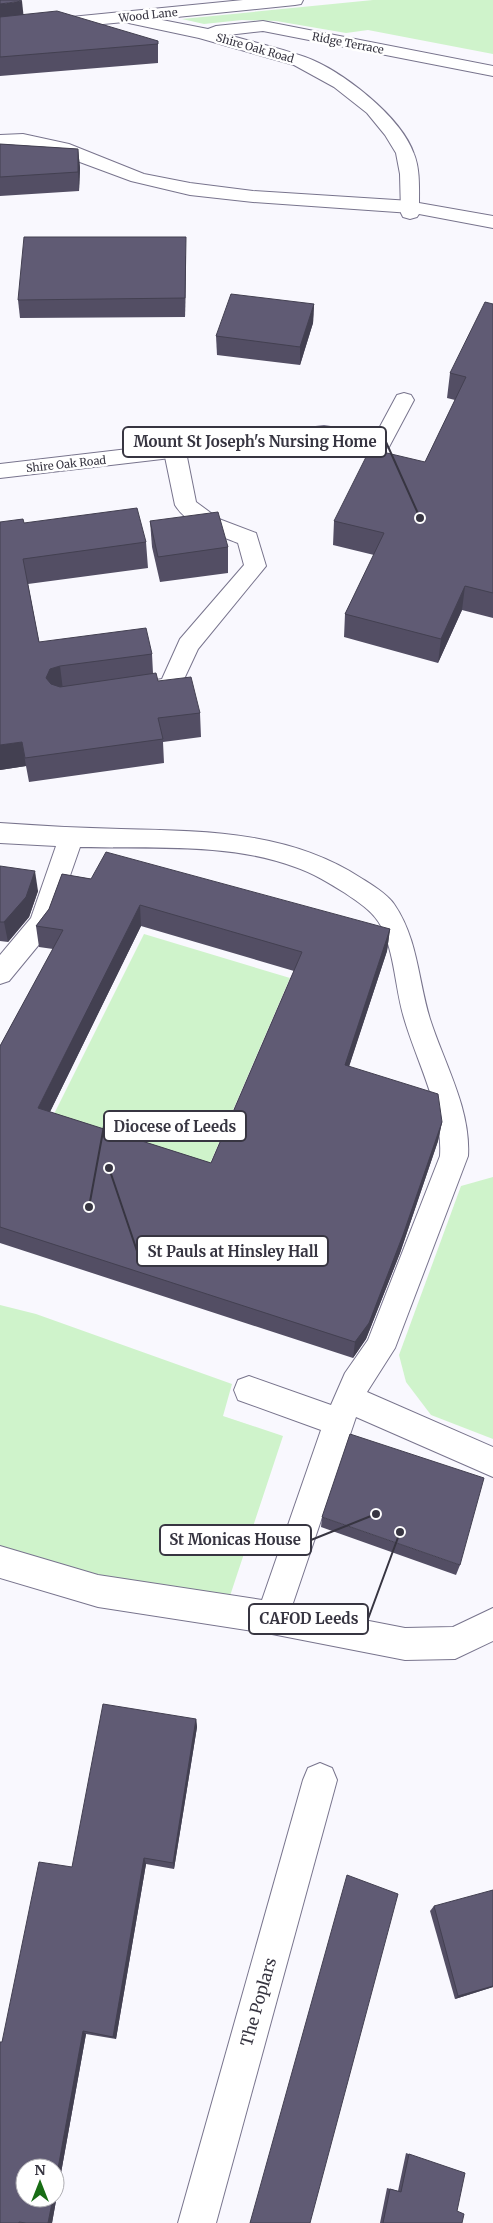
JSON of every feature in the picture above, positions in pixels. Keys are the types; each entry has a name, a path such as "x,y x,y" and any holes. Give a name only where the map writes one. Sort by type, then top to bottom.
{"street":[{"name":"Wood Lane","path":"0,29 129,18 295,0"},
{"name":"Shire Oak Road","path":"129,18 202,33 300,61 340,83 373,109 393,133 405,153 409,174 410,210"},
{"name":"Ridge Terrace","path":"202,33 263,26 493,71"},
{"path":"0,140 27,140 51,143 130,176 195,190 410,210 493,222"},
{"name":"Shire Oak Road","path":"0,471 175,452 324,433 382,442 404,400"},
{"path":"122,693 170,686 188,645 255,566 248,538 211,524 186,505 175,452"},
{"path":"0,834 219,842 260,847 299,858 350,882 384,909 398,937 416,1014 453,1118 456,1138 454,1156 380,1348 356,1383 344,1411 272,1618"},
{"path":"0,973 42,923 71,838"},
{"path":"249,1390 344,1411 493,1462"},
{"path":"0,1562 98,1591 272,1618 405,1644 455,1643 493,1624"},
{"name":"The Poplars","path":"196,2223 320,1780"}],"green space":[{"path":"373,0 493,0 493,54 368,30 346,33 276,21 242,20 204,24 182,19"},
{"path":"144,934 290,978 205,1175 49,1124"},
{"path":"493,1177 493,1439 431,1415 406,1382 399,1355 461,1186"},
{"path":"0,1305 36,1314 232,1384 223,1416 283,1436 225,1611 0,1562"}],"building":[{"path":"0,0 18,0 22,1 0,4"},
{"path":"57,11 158,41 158,44 0,57 0,17"},
{"path":"0,144 78,149 78,172 0,177"},
{"path":"24,237 186,237 185,298 18,300"},
{"path":"231,294 314,304 300,347 216,336"},
{"path":"485,302 493,304 493,593 465,586 441,639 345,614 384,533 334,521 370,449 425,462 466,377 450,373"},
{"path":"137,508 146,542 23,559 39,642 146,628 152,654 60,666 50,669 46,678 51,684 60,687 156,673 158,681 191,677 200,713 158,718 163,739 25,758 22,742 0,745 0,522 23,519 24,523"},
{"path":"218,512 228,547 158,557 150,521"},
{"path":"106,852 390,929 345,1065 438,1094 442,1122 403,1235 369,1323 355,1342 0,1227 0,1046 63,930 36,926 49,909 62,874 91,879","holes":["140,905 302,952 211,1163 38,1108"]},
{"path":"0,866 35,871 26,897 4,922 0,922"},
{"path":"350,1434 484,1478 460,1565 322,1517"},
{"path":"103,1704 196,1719 173,1863 144,1858 113,2037 83,2031 60,2158 15,2158 15,2208 51,2208 48,2223 0,2223 0,2042 2,2042 39,1862 72,1867"},
{"path":"347,1875 398,1894 310,2223 250,2223"},
{"path":"493,1890 493,1986 458,1996 434,1906"},
{"path":"409,2154 465,2173 457,2211 464,2214 462,2223 383,2223 390,2189 401,2192"}],"place":[{"name":"Mount St Joseph's Nursing Home","path":"420,518"},
{"name":"St Pauls at Hinsley Hall","path":"109,1168"},
{"name":"Diocese of Leeds","path":"89,1207"},
{"name":"St Monicas House","path":"376,1514"},
{"name":"CAFOD Leeds","path":"400,1532"}]}
